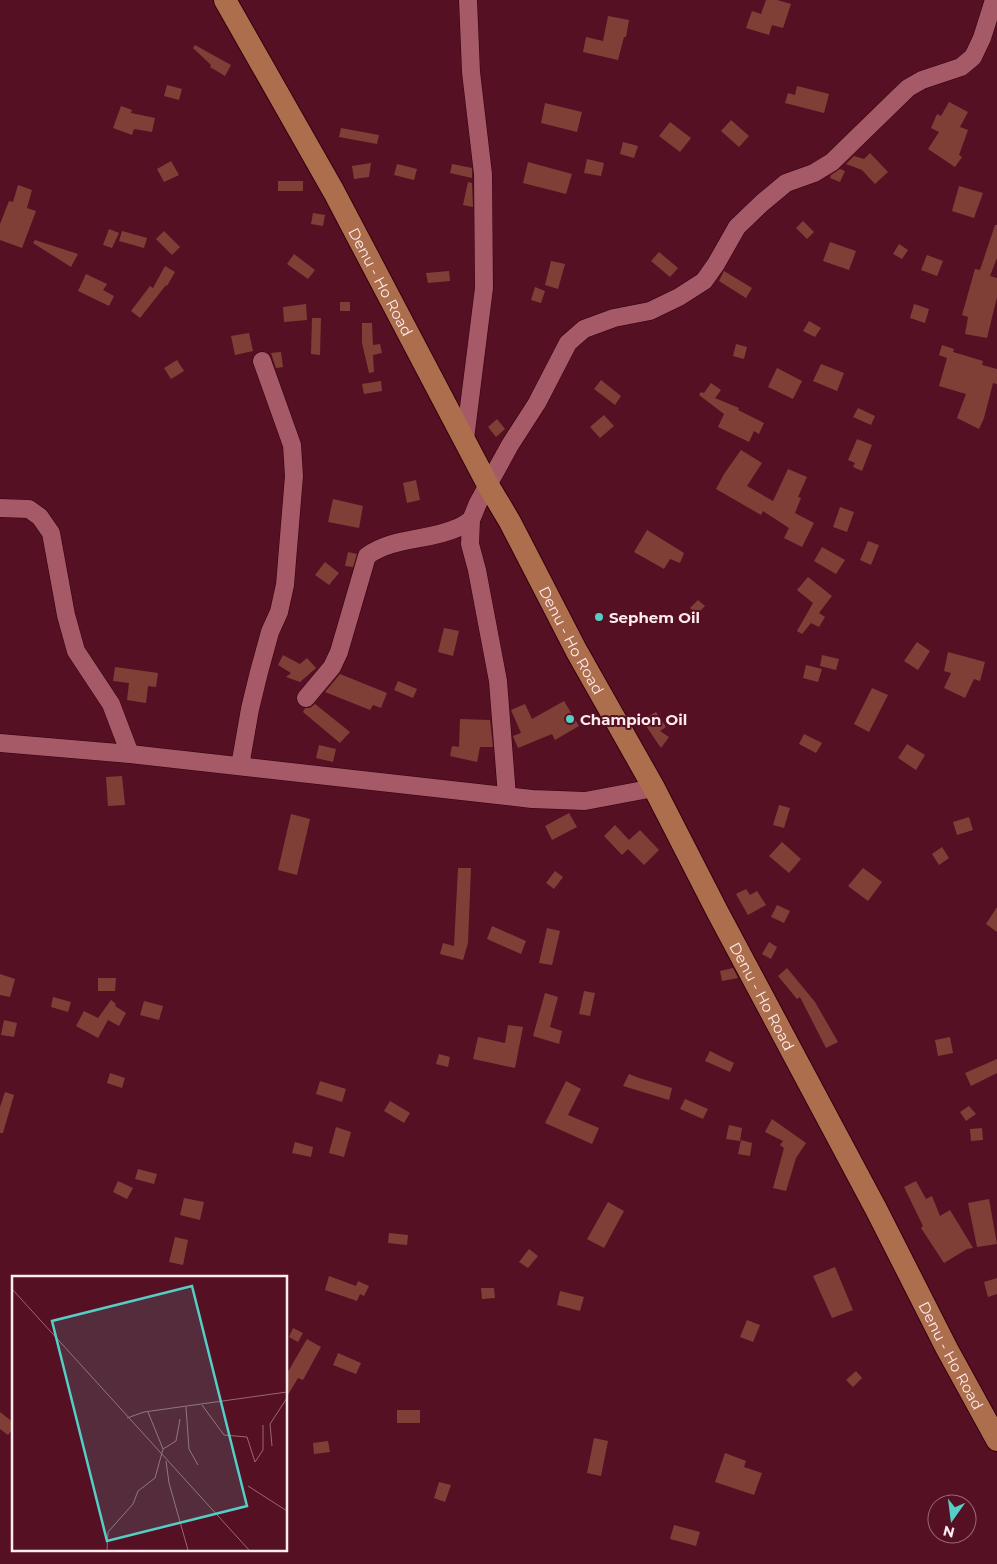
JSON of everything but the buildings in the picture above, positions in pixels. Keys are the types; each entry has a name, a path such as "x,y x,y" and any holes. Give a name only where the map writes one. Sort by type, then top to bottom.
{"main road":[{"name":"Denu - Ho Road","path":"225,0 334,192 576,650 654,788 717,911 876,1209 947,1349 997,1440"}],"street":[{"path":"465,439 484,288 483,174 471,72 468,0"},
{"path":"507,796 498,681 479,580 470,544 471,520 488,484 537,403 568,343 584,329 614,318 650,311 679,297 704,281 737,227 786,183 814,172 832,162 908,88 922,80 961,67 973,57 982,38 994,0"},
{"path":"240,766 259,672 270,632 280,612 285,585 294,476 292,445 262,361"},
{"path":"0,508 29,509 40,517 51,534 66,615 76,651 111,704 130,754"},
{"path":"306,698 332,667 339,652 366,556 372,551 390,545 457,528 471,520"},
{"path":"0,742 130,754 532,799 585,801 654,788"}],"place":[{"name":"Sephem Oil","path":"599,617"},
{"name":"Champion Oil","path":"570,719"}]}
